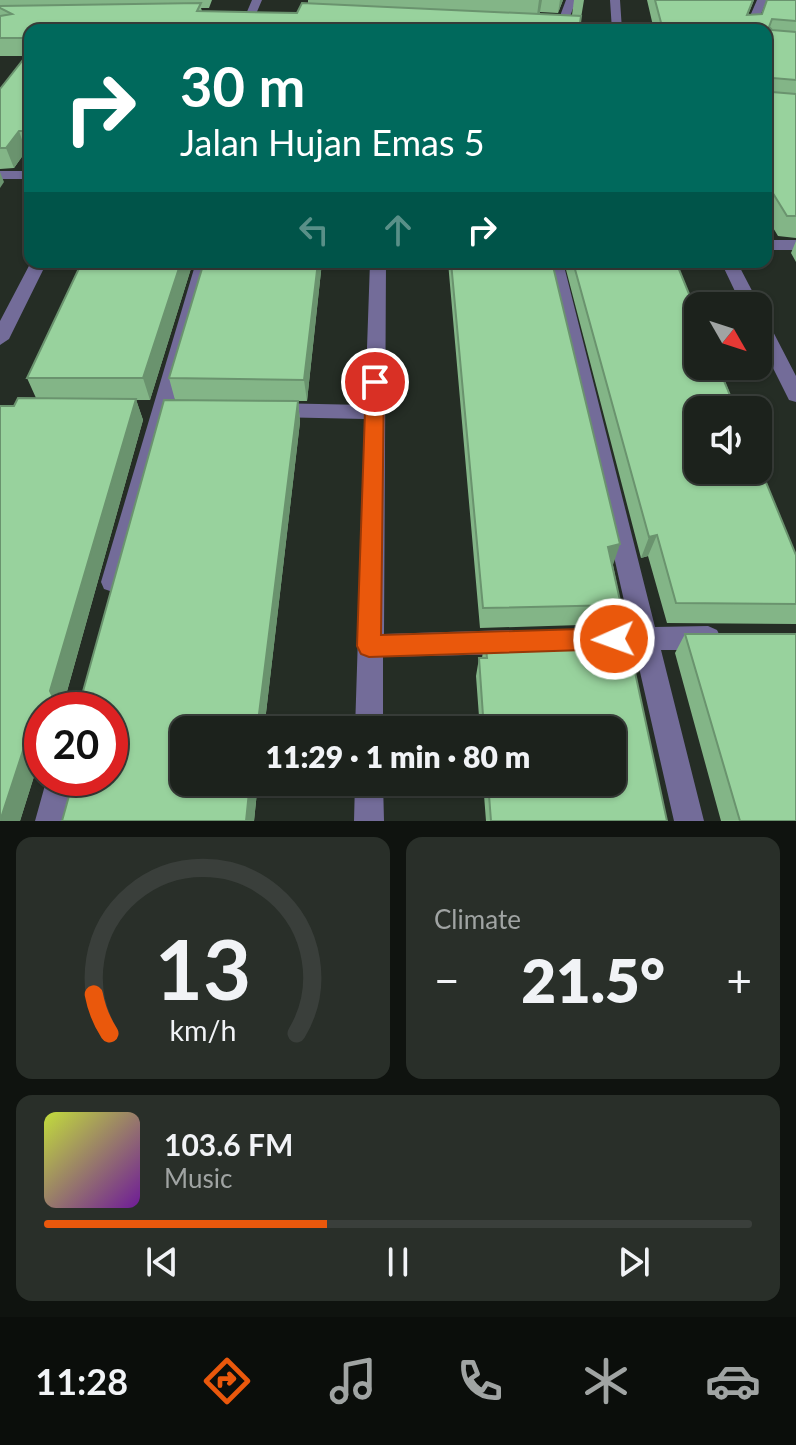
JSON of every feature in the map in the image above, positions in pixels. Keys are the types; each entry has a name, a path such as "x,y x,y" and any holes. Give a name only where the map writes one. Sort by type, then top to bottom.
{"street":[{"path":"251,14 257,0"},
{"path":"541,24 535,23 564,20 571,0"},
{"path":"615,0 617,24"},
{"path":"752,24 762,0"},
{"path":"238,14 266,15"},
{"path":"0,175 24,175"},
{"path":"772,245 796,245"},
{"path":"0,339 36,268"},
{"path":"108,604 160,408 202,268"},
{"path":"369,716 378,268"},
{"path":"556,268 689,821"},
{"path":"732,268 744,292"},
{"path":"772,348 796,395"},
{"path":"252,410 374,412"},
{"path":"568,640 735,639"},
{"path":"369,646 537,641"},
{"path":"50,821 56,796"},
{"path":"369,796 369,821"}],"building":[{"path":"655,0 753,0 747,15 762,14 767,0 796,0 796,21 772,19 770,24 661,24"},
{"path":"201,3 197,11 297,13 302,3 581,16 580,24 24,24 24,38 0,38 0,16 12,14 0,6"},
{"path":"772,30 796,32 796,80 773,78 772,81"},
{"path":"24,59 24,130 19,131 6,148 0,148 0,89"},
{"path":"772,92 796,94 796,216 787,216 772,192"},
{"path":"79,268 179,268 143,378 27,378"},
{"path":"202,268 317,268 304,380 169,378"},
{"path":"452,268 553,268 620,544 608,547 621,605 483,608"},
{"path":"575,268 678,268 688,292 684,292 684,380 724,380 730,396 684,396 684,484 767,484 796,555 796,604 676,603 657,535 649,537"},
{"path":"18,398 136,399 50,692 24,692 24,748 0,821 0,406 14,406"},
{"path":"164,400 298,401 259,716 170,716 170,796 249,796 246,821 62,821 69,796 128,796 128,692 83,692"},
{"path":"685,634 796,634 796,821 740,821"},
{"path":"627,635 667,821 491,821 489,796 626,796 626,716 483,716 479,658 487,658 485,638"}],"route":[{"path":"375,382 369,646 614,639"}]}
